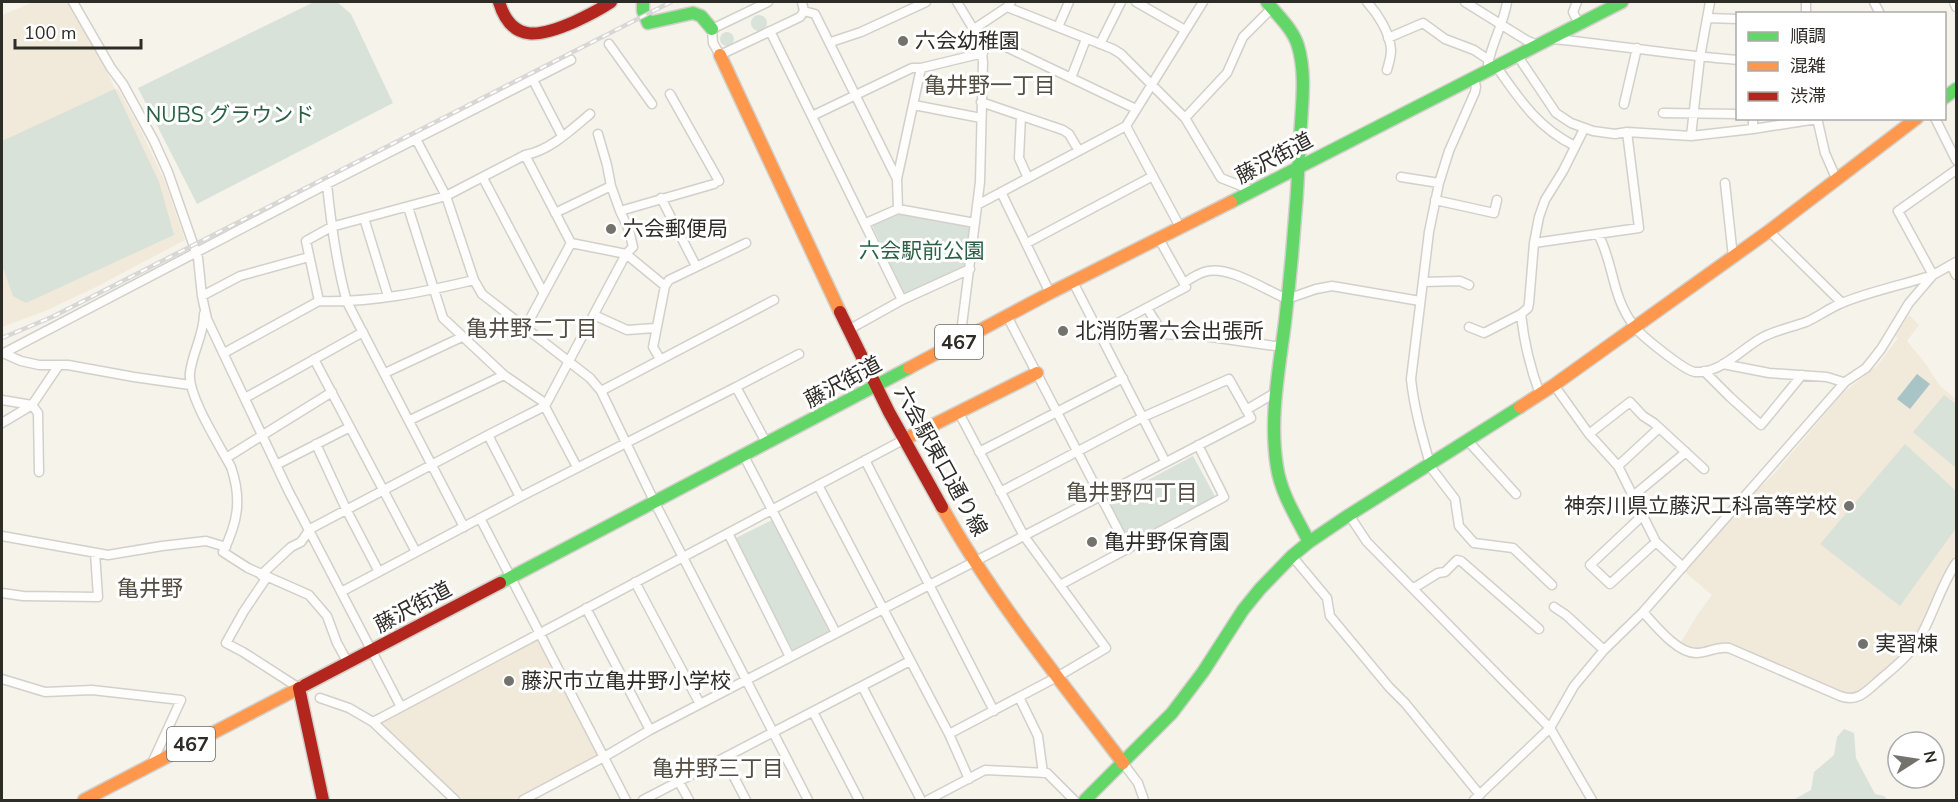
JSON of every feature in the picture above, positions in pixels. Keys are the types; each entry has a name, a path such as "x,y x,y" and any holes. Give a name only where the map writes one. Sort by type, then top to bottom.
{"main road":[{"path":"499,2 502,12 510,23 526,34 538,35 548,33 595,12 611,2"},
{"path":"643,2 643,11 648,23 693,13 700,16 712,29"},
{"name":"藤沢街道","path":"84,801 878,386 1050,293 1474,78 1491,66 1622,2"},
{"path":"1270,5 1297,43 1302,84 1298,167 1275,444 1277,471 1309,542"},
{"name":"六会駅東口通り線","path":"720,55 904,439 953,527 1057,677 1123,763"},
{"path":"1085,801 1172,713 1203,672 1243,610 1292,556 1309,542 1554,386 1769,231 1914,120"},
{"path":"904,439 1037,374"},
{"path":"298,688 323,801"}],"street":[{"path":"73,2 111,68 123,84 154,141 168,172 197,253 204,323 191,364 190,385 235,479 238,513 223,552 264,576 309,595 327,616 337,643 348,663"},
{"path":"768,2 712,29 713,43 720,55 800,17 804,11 802,2"},
{"path":"831,42 861,32 926,2"},
{"path":"957,2 976,31 983,53 980,182 960,342"},
{"path":"1058,27 1069,2"},
{"path":"1100,44 1121,2"},
{"path":"1136,2 1185,30"},
{"path":"977,205 1126,126 1203,2"},
{"path":"1367,2 1382,24 1388,38 1391,54 1387,70"},
{"path":"1466,2 1501,24 1543,42 1637,48 1736,60"},
{"path":"1491,66 1493,42 1507,2"},
{"path":"1577,2 1573,12 1579,24"},
{"path":"1691,136 1700,57 1710,2"},
{"path":"1954,2 1956,7"},
{"path":"976,31 1009,4 1121,54 1185,118 1221,178 1254,191"},
{"path":"1185,118 1227,74 1243,37 1270,5"},
{"path":"804,11 815,14 831,42 897,179"},
{"path":"1707,18 1736,19"},
{"path":"1388,38 1423,23 1445,39 1474,50 1491,66 1542,125 1575,146"},
{"path":"770,31 903,300"},
{"path":"976,31 1136,109"},
{"path":"1071,78 1086,39"},
{"path":"609,44 652,104"},
{"path":"1624,104 1637,48"},
{"path":"812,116 912,68 921,68 983,53"},
{"path":"1516,55 1556,113 1584,129 1605,133 1691,136 1811,120"},
{"path":"2,354 327,184 571,60"},
{"path":"898,208 897,179 921,68"},
{"path":"1474,78 1475,92 1449,151 1439,183 1420,301 1411,379 1415,408 1432,469 1455,498 1459,526 1474,543 1513,548 1552,585"},
{"path":"533,80 562,136"},
{"path":"620,211 716,182 670,94"},
{"path":"981,102 1063,130 1069,134 1079,151"},
{"path":"914,105 981,118"},
{"path":"1663,113 1736,114"},
{"path":"319,301 306,241 331,227 446,196 525,155 534,153 562,136 590,114"},
{"path":"1021,116 1019,158 1028,178"},
{"path":"1753,120 1754,129"},
{"path":"1817,120 1825,153 1836,178"},
{"path":"1936,120 1956,160"},
{"path":"1126,126 1180,227"},
{"path":"1469,327 1484,333 1528,308 1534,243 1545,200 1563,171 1584,129"},
{"path":"1534,243 1639,228 1627,132"},
{"path":"298,688 226,643 264,576 291,547 301,542 310,529 545,406 570,363 626,254 633,247 629,230 611,186 608,165 598,134"},
{"path":"416,140 446,196 474,280 482,294 590,378 601,391 655,503 808,801"},
{"path":"525,155 571,243"},
{"path":"1933,275 1898,211 1956,170"},
{"path":"1027,243 1153,176"},
{"path":"1401,177 1439,183"},
{"path":"483,178 543,292"},
{"path":"1725,183 1732,257"},
{"path":"327,184 338,270 347,302 386,373 464,527"},
{"path":"555,213 611,186"},
{"path":"1001,192 1050,293"},
{"path":"661,198 696,266"},
{"path":"1436,200 1494,213 1497,200"},
{"path":"408,207 443,318 504,375 532,393 545,406 577,467"},
{"path":"866,223 898,208 975,223"},
{"path":"364,218 388,296"},
{"path":"1769,231 1842,303"},
{"path":"1598,234 1616,295 1635,328 1688,370 1704,371 1723,364 1764,337 1815,318 1842,303 1933,275 1954,264 1956,275"},
{"path":"1099,333 1186,287 1159,238"},
{"path":"525,328 571,243"},
{"path":"571,243 626,254 665,286"},
{"path":"660,359 653,347 655,328 665,286 669,280 746,243"},
{"path":"202,296 240,276 309,257"},
{"path":"850,329 903,300 970,269"},
{"path":"1184,283 1210,270 1239,276 1287,299 1332,286 1420,301"},
{"path":"1292,556 1327,598 1330,616 1405,703 1477,798 1550,728 1574,686 1604,650 1643,612 1845,382 1866,368 1881,349 1909,303 1933,275"},
{"path":"224,353 319,301 347,302 433,290 474,280"},
{"path":"1423,282 1460,281 1469,285"},
{"path":"1073,282 1165,461"},
{"path":"601,391 774,300"},
{"path":"204,308 276,465 401,707"},
{"path":"1147,308 1163,334 1211,337 1282,347"},
{"path":"1521,314 1531,369 1540,394"},
{"path":"594,315 627,330 655,328"},
{"path":"1007,316 1128,549"},
{"path":"245,399 363,332"},
{"path":"386,373 462,337"},
{"path":"2,354 30,363 86,367 190,385"},
{"path":"341,592 625,442 799,354"},
{"path":"314,359 416,552"},
{"path":"1723,364 1769,373 1827,377 1845,382"},
{"path":"2,423 32,405 59,365"},
{"path":"1704,371 1761,425 1802,375"},
{"path":"410,420 504,375"},
{"path":"979,452 1123,378"},
{"path":"523,801 604,758 650,730 1251,418 1229,379 1143,417 1000,492"},
{"path":"1554,386 1589,434 1618,466 1656,542 1683,567"},
{"path":"736,387 767,444"},
{"path":"1246,410 1278,391"},
{"path":"226,458 332,392"},
{"path":"2,400 32,405 38,412 39,472"},
{"path":"1589,434 1630,402 1642,416 1659,428 1704,469"},
{"path":"949,734 1057,677 1106,648 1024,536 958,411"},
{"path":"276,465 350,427"},
{"path":"1618,466 1659,428"},
{"path":"488,435 520,497"},
{"path":"373,722 904,439"},
{"path":"1468,441 1516,494"},
{"path":"316,444 379,572"},
{"path":"1059,585 1224,497 1198,445"},
{"path":"1633,496 1686,452"},
{"path":"744,456 836,633"},
{"path":"865,460 994,711"},
{"path":"818,485 949,734 969,779"},
{"path":"1349,515 1367,542 1550,728 1592,801"},
{"path":"1643,515 1590,565 1610,584 1656,542"},
{"path":"480,518 626,801"},
{"path":"728,533 790,657"},
{"path":"2,536 95,553 119,555 154,547 206,541 226,546"},
{"path":"2,593 23,596 98,597 95,553"},
{"path":"1414,588 1438,573 1445,572 1457,560 1461,561 1539,629"},
{"path":"1643,612 1661,632 1685,650 1698,653 1722,647 1729,648 1840,696 1852,699 1864,693 1911,650 1923,631 1946,578 1956,563"},
{"path":"635,582 700,704"},
{"path":"1554,607 1604,650"},
{"path":"586,608 650,730"},
{"path":"643,801 910,661"},
{"path":"2,679 45,692 92,690 181,700 151,765"},
{"path":"862,686 921,801"},
{"path":"1019,697 1038,736 1043,773"},
{"path":"320,698 349,708 373,722 455,801"},
{"path":"813,712 859,801"},
{"path":"724,758 746,801"},
{"path":"1123,763 1138,783 1144,801"},
{"path":"928,801 985,770 1047,773 1074,801"},
{"path":"679,782 689,801"}],"shaded area":[{"path":"34,2 72,2 110,73 108,74 115,89 118,89 139,127 165,182 185,240 94,288 45,311 2,327 2,15"},
{"name":"神奈川県立藤沢工科高等学校","path":"1909,315 1919,325 1907,341 1940,386 1956,399 1956,556 1914,639 1905,651 1885,669 1856,693 1850,695 1730,644 1719,643 1694,649 1680,644 1712,595 1685,572 1753,494 1774,474 1843,393 1878,365 1898,338 1895,336"},
{"name":"藤沢市立亀井野小学校","path":"534,641 540,641 598,753 597,757 513,800 459,800 380,726 381,721"}],"green space":[{"name":"NUBS グラウンド","path":"314,2 337,2 351,14 393,103 197,204 138,88"},
{"path":"759,15 765,17 767,23 765,29 759,31 753,29 751,23 753,17"},
{"path":"724,32 730,32 734,39 730,46 724,46 720,42 720,36"},
{"path":"115,89 159,182 174,235 26,303 13,296 2,265 2,141"},
{"name":"六会駅前公園","path":"899,213 970,226 966,267 906,298 872,225"},
{"path":"1944,395 1956,404 1956,468 1913,432"},
{"path":"1905,444 1956,491 1956,528 1900,606 1820,544"},
{"path":"1193,456 1217,500 1128,547 1105,503"},
{"path":"772,520 831,635 795,654 734,539"},
{"path":"1844,729 1854,733 1856,758 1875,794 1884,796 1888,800 1793,800 1811,790 1814,772 1834,755 1837,737"}],"water":[{"path":"1917,374 1930,384 1910,409 1897,399"}],"railway":[{"path":"2,338 52,317 671,2"}],"traffic: fast":[{"path":"643,2 643,11 648,23 693,13 701,16 712,29"},
{"path":"1267,2 1296,40 1302,69 1303,93 1296,209 1274,431 1277,467 1282,487 1309,542"},
{"path":"1231,202 1622,2"},
{"path":"1946,96 1956,89"},
{"path":"500,583 909,368"},
{"path":"1085,800 1172,713 1203,672 1243,610 1292,556 1349,515 1520,407"}],"traffic: slow":[{"path":"720,55 840,312"},
{"path":"1520,407 1769,231 1914,120"},
{"path":"909,368 1050,293 1231,202"},
{"path":"905,439 1037,373"},
{"path":"942,507 1005,606 1123,763"},
{"path":"84,800 305,685"}],"traffic: jam":[{"path":"499,2 512,25 520,31 529,33 540,33 562,27 611,2"},
{"path":"840,312 889,412 942,507"},
{"path":"305,685 500,583"},
{"path":"299,688 323,800"}],"place":[{"name":"六会幼稚園","path":"903,41"},
{"name":"六会郵便局","path":"611,229"},
{"name":"北消防署六会出張所","path":"1063,331"},
{"name":"神奈川県立藤沢工科高等学校","path":"1849,506"},
{"name":"亀井野保育園","path":"1092,542"},
{"name":"実習棟","path":"1863,644"},
{"name":"藤沢市立亀井野小学校","path":"509,681"}],"district":[{"name":"亀井野一丁目","path":"990,85"},
{"name":"亀井野二丁目","path":"532,328"},
{"name":"亀井野四丁目","path":"1132,492"},
{"name":"亀井野","path":"150,588"},
{"name":"亀井野三丁目","path":"718,768"}]}
